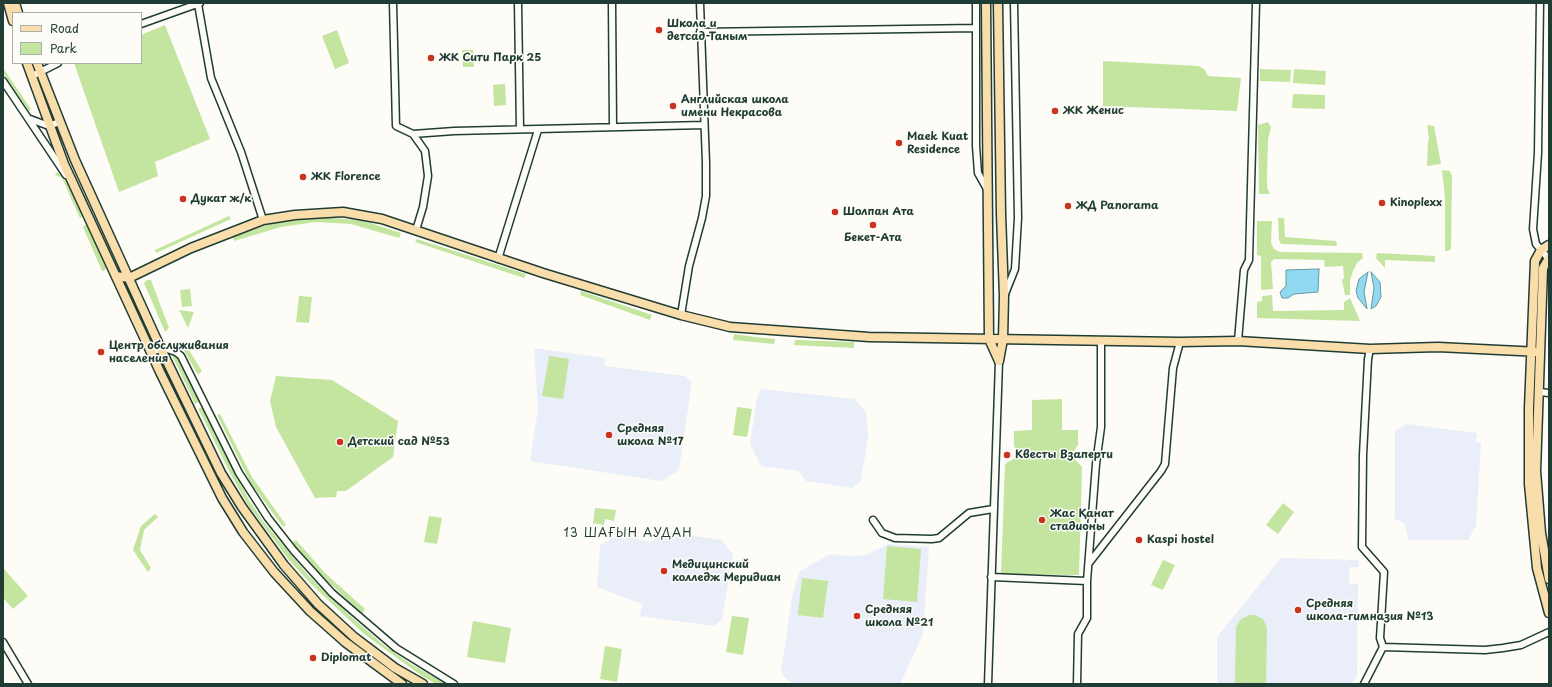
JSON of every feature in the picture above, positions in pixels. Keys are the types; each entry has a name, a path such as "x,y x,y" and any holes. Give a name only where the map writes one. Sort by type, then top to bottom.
{"main road":[{"path":"8,3 12,17"},
{"path":"986,3 989,338 998,361"},
{"path":"998,3 1001,214 1004,296 1003,339 998,361"},
{"path":"27,64 49,126 79,196 150,351 211,478 244,532 274,572 310,611 345,642 402,684"},
{"path":"37,64 59,122 129,278 161,349 221,473 266,543 318,604 354,637 395,668 423,684"},
{"path":"116,276 129,278 191,248 263,220 296,215 343,212 382,219 498,259 681,314 730,327 802,334 869,338 989,338 1180,342 1238,341 1370,349 1438,347 1536,352"},
{"path":"1549,245 1541,250 1535,261 1536,352 1539,392 1536,485 1541,533 1549,579"},
{"path":"1548,258 1542,268 1529,484 1534,547 1541,587 1549,613"}],"street":[{"path":"393,3 396,126 413,134 520,129 538,130 704,125"},
{"path":"518,3 520,129"},
{"path":"612,3 612,127"},
{"path":"681,314 689,266 702,218 706,196 700,3"},
{"path":"976,3 976,146 978,173 988,190"},
{"path":"1004,296 1015,269 1018,218 1014,3"},
{"path":"1238,341 1244,270 1249,260 1256,3"},
{"path":"1540,3 1538,153 1533,229 1536,244 1548,258"},
{"path":"142,24 199,4 212,78 241,152 263,220"},
{"path":"700,32 976,28"},
{"path":"32,75 56,64"},
{"path":"3,82 29,118 79,196"},
{"path":"29,118 49,126 59,122"},
{"path":"498,259 538,130"},
{"path":"413,134 425,151 428,176 423,207 416,230"},
{"path":"1077,684 1078,634 1087,618 1087,581 1096,464 1101,426 1101,341"},
{"path":"1089,563 1162,471 1165,464 1173,368 1180,342"},
{"path":"150,351 161,349 172,350 181,356 239,472 268,518 294,551 332,593 396,648 454,684"},
{"path":"1364,684 1383,647 1380,638 1384,572 1362,547 1364,447 1368,359 1370,349"},
{"path":"988,684 998,361"},
{"path":"1539,392 1549,392"},
{"path":"873,520 882,533 895,538 932,539 939,538 969,513 993,509"},
{"path":"991,577 1087,581"},
{"path":"1383,647 1497,648 1521,645 1549,632"},
{"path":"3,642 28,684"}],"shaded area":[{"name":"Средняя школа №17","path":"534,348 605,358 605,366 685,376 692,382 679,470 661,481 530,461 538,409"},
{"path":"761,389 855,399 866,412 868,438 861,481 852,488 806,481 799,471 761,466 750,444 757,398"},
{"path":"1407,424 1477,433 1476,442 1481,443 1476,526 1468,540 1409,540 1404,523 1395,519 1395,431"},
{"name":"Медицинский колледж Меридиан","path":"667,532 721,540 733,554 722,619 714,626 640,616 642,604 597,587 600,545 618,535 650,542"},
{"name":"Средняя школа №21","path":"888,544 929,547 923,634 900,684 792,684 781,673 792,597 799,572 830,554 849,556 866,555"},
{"name":"Средняя школа-гимназия №13","path":"1281,558 1359,560 1359,567 1350,567 1349,583 1358,584 1357,677 1351,684 1217,684 1217,637"}],"green space":[{"path":"165,25 210,139 155,162 158,176 119,192 74,64 142,64 142,35"},
{"path":"337,30 349,63 335,69 322,36"},
{"path":"462,50 473,50 474,67 463,67"},
{"path":"1103,61 1199,66 1205,70 1208,76 1241,78 1237,111 1103,106"},
{"path":"3,68 31,109 29,111 3,73"},
{"path":"1260,69 1291,70 1290,82 1260,81"},
{"path":"1294,69 1326,71 1325,85 1293,83"},
{"path":"505,84 506,105 494,106 493,85"},
{"path":"1293,94 1325,95 1325,109 1292,108"},
{"path":"1268,122 1271,127 1268,140 1267,175 1267,187 1270,194 1259,194 1258,125"},
{"path":"1427,125 1434,126 1441,164 1427,166 1429,139"},
{"path":"1442,170 1450,171 1452,176 1451,249 1448,251 1445,251 1445,197"},
{"path":"61,172 84,216 80,218 62,178 55,175 56,173"},
{"path":"229,216 231,219 156,253 155,250"},
{"path":"318,217 361,220 401,233 399,238 351,224 316,222 281,227 234,241 233,237 237,235 273,223"},
{"path":"1278,218 1284,218 1285,237 1336,241 1337,246 1281,244 1279,240"},
{"path":"1257,221 1272,221 1271,243 1274,249 1280,252 1362,253 1363,258 1357,263 1350,281 1350,295 1345,295 1342,280 1344,278 1343,266 1325,267 1324,260 1274,259 1271,262 1273,289 1261,290 1261,256 1257,255"},
{"path":"87,225 106,268 104,271 102,271 83,227"},
{"path":"417,239 526,274 524,278 415,242"},
{"path":"1377,253 1435,256 1435,262 1385,260 1385,268 1376,258"},
{"path":"147,280 151,280 169,328 165,332 144,283"},
{"path":"190,289 192,306 182,307 180,290"},
{"path":"581,291 652,315 650,320 580,295"},
{"path":"1272,295 1273,311 1344,310 1344,302 1350,298 1360,321 1257,318 1257,302 1262,301 1262,296"},
{"path":"299,296 312,297 309,323 296,322"},
{"path":"179,310 194,312 188,328"},
{"path":"734,334 775,339 774,344 733,340"},
{"path":"795,340 854,342 854,348 794,345"},
{"path":"182,343 187,347 202,371 198,375 180,346"},
{"path":"171,353 177,354 200,401 195,404"},
{"path":"549,356 569,359 563,399 542,396"},
{"name":"Детский сад №53","path":"276,376 332,380 398,421 393,457 346,491 337,491 336,497 315,498 276,427 270,401"},
{"name":"Жас Қанат стадионы","path":"1062,399 1062,430 1078,430 1078,445 1071,455 1082,467 1079,575 1001,574 1005,464 1020,455 1014,446 1014,431 1032,430 1032,400"},
{"path":"202,407 249,500 263,521 309,576 355,620 385,646 411,664 447,684 436,684 422,676 364,634 311,584 289,560 248,505 198,409"},
{"path":"737,407 752,409 747,437 733,435"},
{"path":"220,414 252,477 286,525 283,527 250,482 217,415"},
{"path":"1283,503 1294,512 1278,534 1266,525"},
{"path":"595,508 616,510 614,521 605,519 604,525 593,523"},
{"path":"155,514 158,517 144,530 140,550 151,568 148,572 133,550 141,526"},
{"path":"429,516 442,518 437,544 424,542"},
{"path":"296,540 325,573 365,609 362,614 315,569 292,543"},
{"path":"887,546 921,549 917,602 883,599"},
{"path":"1163,560 1175,565 1163,590 1151,585"},
{"path":"3,568 28,596 13,609 3,598"},
{"path":"802,578 828,581 823,618 798,615"},
{"path":"1250,615 1255,615 1263,619 1267,628 1266,684 1235,683 1236,627 1241,619"},
{"path":"732,616 749,618 743,655 726,652"},
{"path":"473,621 511,628 505,663 467,657"},
{"path":"605,646 622,649 617,682 600,679"}],"water":[{"path":"1319,269 1318,292 1294,294 1288,298 1282,298 1280,292 1286,286 1286,270"},
{"path":"1368,272 1364,292 1367,309 1358,298 1356,291 1359,279"},
{"path":"1371,272 1380,282 1381,297 1376,306 1371,309 1374,288"}],"place":[{"name":"Школа и детсад Таным","path":"659,30"},
{"name":"ЖК Сити Парк 25","path":"431,58"},
{"name":"Английская школа имени Некрасова","path":"673,106"},
{"name":"ЖК Женис","path":"1055,111"},
{"name":"Maek Kuat Residence","path":"899,143"},
{"name":"ЖК Florence","path":"303,177"},
{"name":"Дукат ж/к","path":"183,199"},
{"name":"Kinoplexx","path":"1382,203"},
{"name":"ЖД Panorama","path":"1068,206"},
{"name":"Шолпан Ата","path":"835,212"},
{"name":"Бекет-Ата","path":"873,225"},
{"name":"Центр обслуживания населения","path":"101,352"},
{"name":"Средняя школа №17","path":"609,435"},
{"name":"Детский сад №53","path":"340,442"},
{"name":"Квесты Взаперти","path":"1007,455"},
{"name":"Жас Қанат стадионы","path":"1042,520"},
{"name":"Kaspi hostel","path":"1139,540"},
{"name":"Медицинский колледж Меридиан","path":"664,571"},
{"name":"Средняя школа-гимназия №13","path":"1298,610"},
{"name":"Средняя школа №21","path":"857,616"},
{"name":"Diplomat","path":"313,658"}],"district":[{"name":"13 ШАҒЫН АУДАН","path":"628,534"}]}
